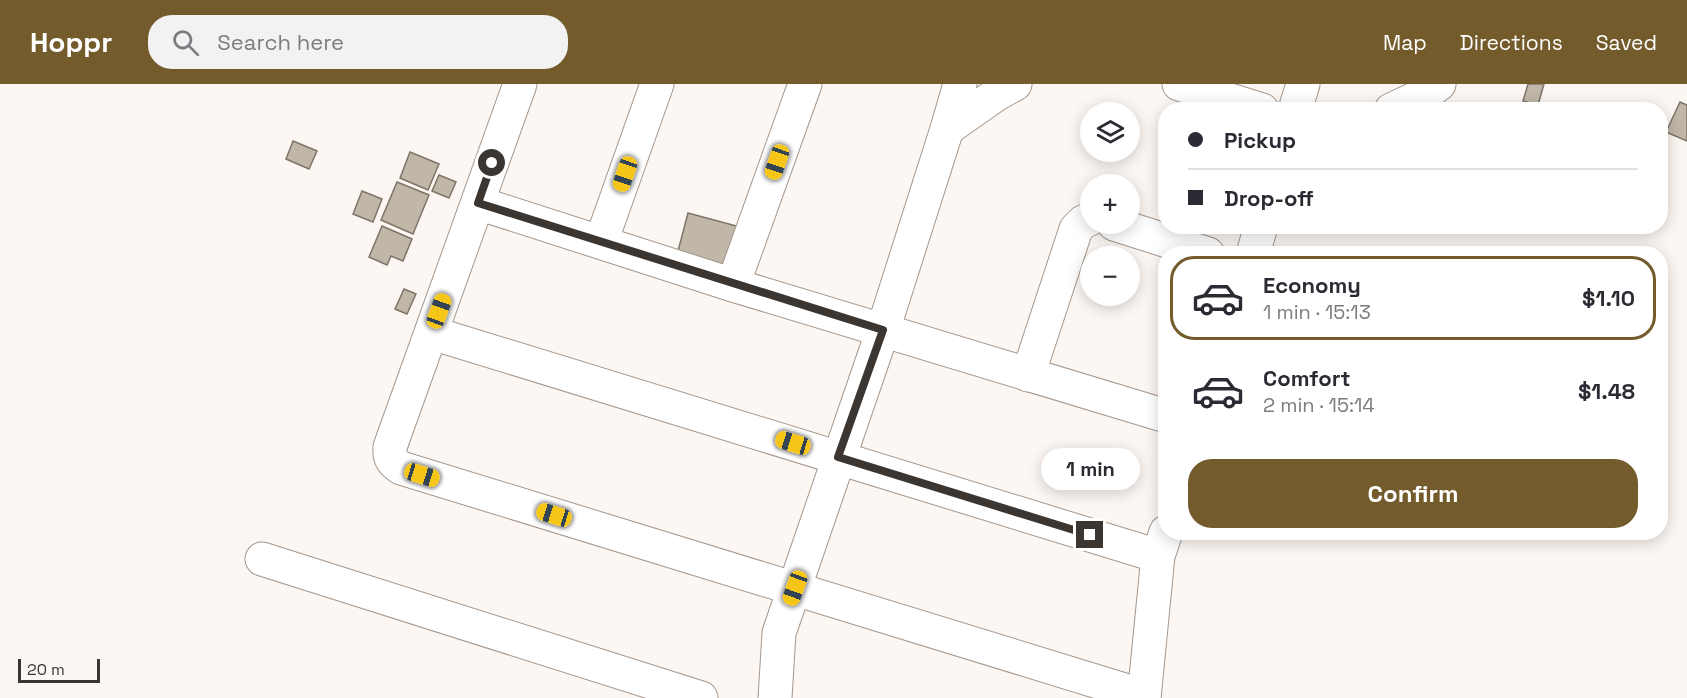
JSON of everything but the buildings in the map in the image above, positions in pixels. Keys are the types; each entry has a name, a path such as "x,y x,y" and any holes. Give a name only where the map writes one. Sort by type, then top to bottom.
{"street":[{"path":"432,333 838,457 1162,544 1144,697 400,468 393,463 389,454 390,447 520,84"},
{"path":"601,242 657,84"},
{"path":"733,285 805,84"},
{"path":"775,698 779,633 883,330 960,84"},
{"path":"947,129 1015,84"},
{"path":"1179,84 1236,102"},
{"path":"1297,102 1303,84"},
{"path":"1408,102 1439,84"},
{"path":"478,203 733,285 1158,414"},
{"path":"1028,375 1076,229 1080,225"},
{"path":"1140,232 1183,246"},
{"path":"262,559 701,698"}],"route":[{"path":"492,163 478,203 733,285 883,330 838,457 1090,535"}]}
